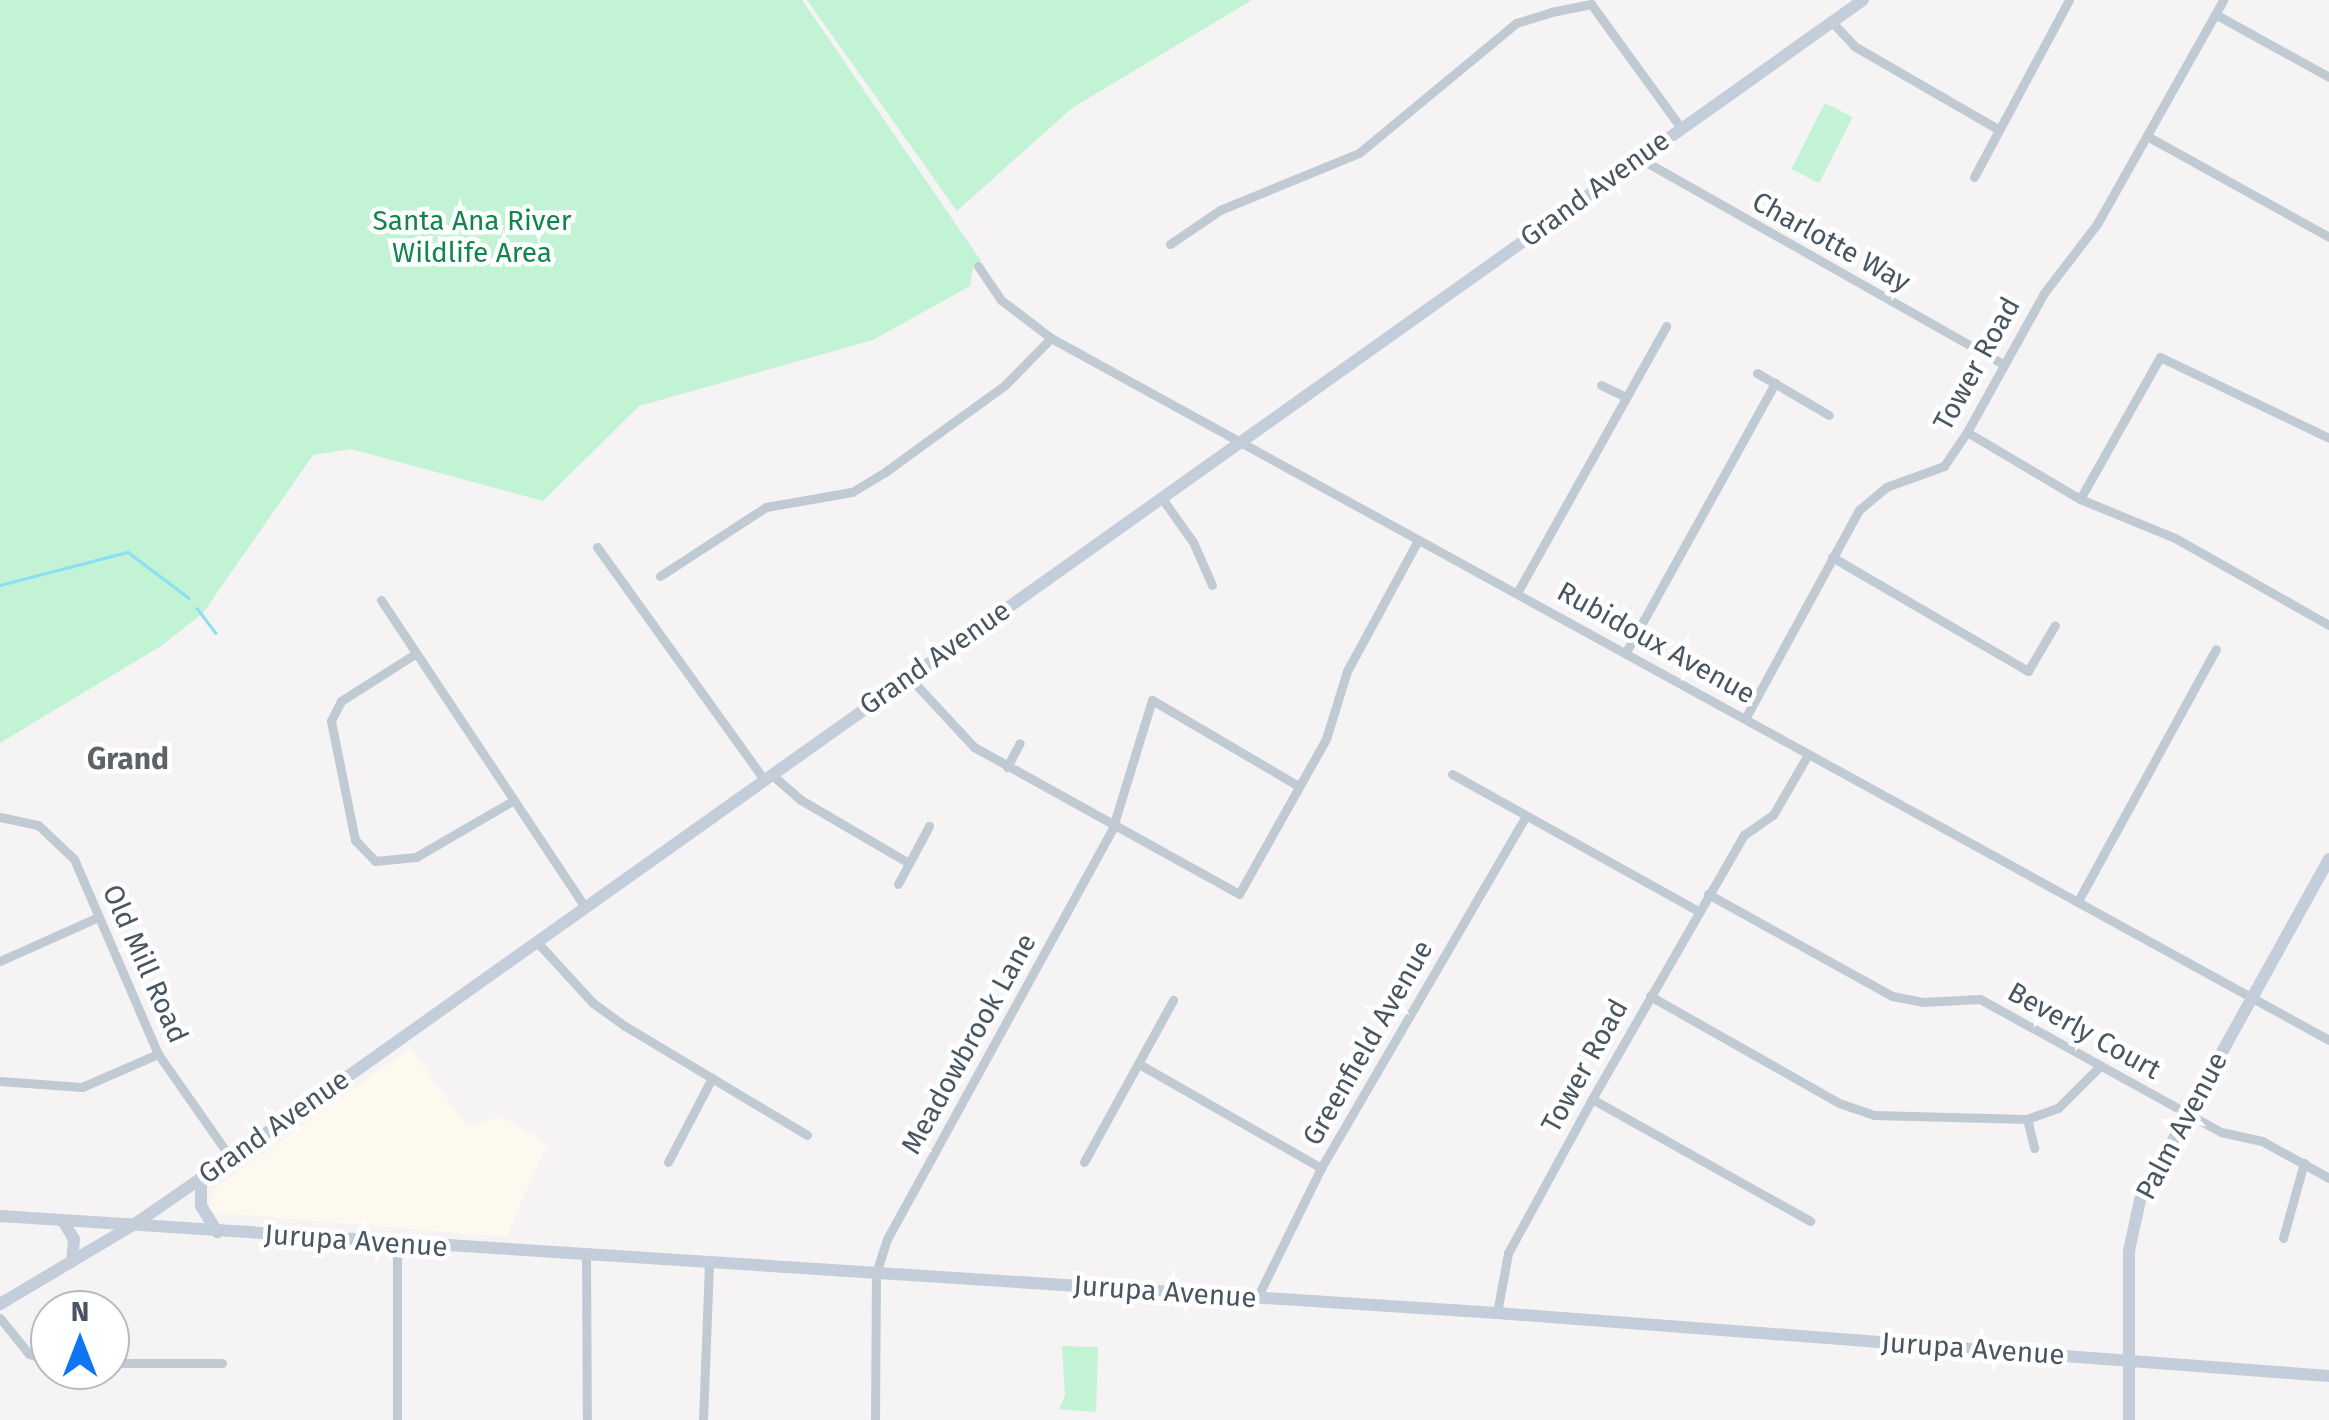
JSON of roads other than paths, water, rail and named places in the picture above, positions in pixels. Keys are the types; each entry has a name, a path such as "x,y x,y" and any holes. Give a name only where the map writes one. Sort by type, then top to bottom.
{"street":[{"name":"Grand Avenue","path":"0,1304 135,1224 230,1158 1862,0"},
{"path":"1974,177 2070,0"},
{"name":"Tower Road","path":"1746,718 1859,510 1886,487 1944,466 1967,432 2003,364 2148,136 2223,0"},
{"path":"1170,244 1220,210 1359,154 1516,22 1591,4 1681,128"},
{"path":"2215,14 2329,77"},
{"path":"1832,22 1854,46 1998,129"},
{"path":"2148,136 2329,236"},
{"name":"Charlotte Way","path":"1639,158 2003,364"},
{"name":"Rubidoux Avenue","path":"978,266 1001,300 1051,338 2329,1040"},
{"path":"1517,593 1666,326"},
{"path":"660,576 766,507 852,492 885,472 1006,385 1051,338"},
{"path":"2080,499 2160,357 2329,438"},
{"path":"1757,373 1829,415"},
{"path":"1626,652 1775,383"},
{"path":"1601,385 1626,397"},
{"path":"1967,432 2080,499 2175,538 2329,625"},
{"path":"1161,498 1193,542 1212,585"},
{"path":"909,676 949,724 1007,767 1112,830 1239,894 1297,784 1326,739 1347,671 1418,540"},
{"path":"597,547 768,776 801,800 909,863"},
{"path":"1832,558 2028,671 2055,625"},
{"path":"380,600 584,906"},
{"path":"2078,901 2216,649"},
{"path":"415,654 341,700 331,721 355,840 375,861 416,857 514,800"},
{"name":"Meadowbrook Lane","path":"875,1420 876,1273 887,1239 1112,830 1152,700 1297,784"},
{"path":"1007,767 1020,743"},
{"name":"Tower Road","path":"1497,1313 1508,1253 1592,1099 1744,835 1773,815 1808,756"},
{"path":"1452,774 1698,910"},
{"name":"Greenfield Avenue","path":"1257,1298 1321,1168 1526,816"},
{"name":"Old Mill Road","path":"0,817 38,825 74,859 96,918 158,1054 230,1158"},
{"path":"898,884 929,826"},
{"name":"Palm Avenue","path":"2129,1420 2132,1230 2150,1175 2329,859"},
{"name":"Beverly Court","path":"1708,894 1892,996 1922,1002 1980,999 2186,1112 2304,1163 2329,1178"},
{"path":"0,961 96,918"},
{"path":"536,940 593,1003 807,1134"},
{"path":"1650,996 1838,1103 1874,1115 2027,1119 2058,1108 2099,1067"},
{"path":"1084,1162 1172,1000"},
{"path":"0,1081 82,1087 158,1054"},
{"path":"1139,1064 1321,1168"},
{"path":"668,1162 712,1078"},
{"path":"1592,1099 1810,1221"},
{"path":"2027,1119 2034,1148"},
{"path":"2283,1238 2304,1163"},
{"path":"201,1178 201,1206 217,1232"},
{"name":"Jurupa Avenue","path":"0,1216 1497,1313 2329,1376"},
{"path":"62,1220 74,1239 72,1262"},
{"path":"397,1244 397,1420"},
{"path":"586,1256 587,1420"},
{"path":"703,1420 708,1264"},
{"path":"0,1318 30,1354"},
{"path":"130,1363 222,1363"}],"waterway":[{"path":"0,585 128,552 189,598"},
{"path":"197,608 216,633"}],"district":[{"name":"Grand","path":"128,759"}],"park label":[{"name":"Santa Ana River Wildlife Area","path":"472,237"}]}
